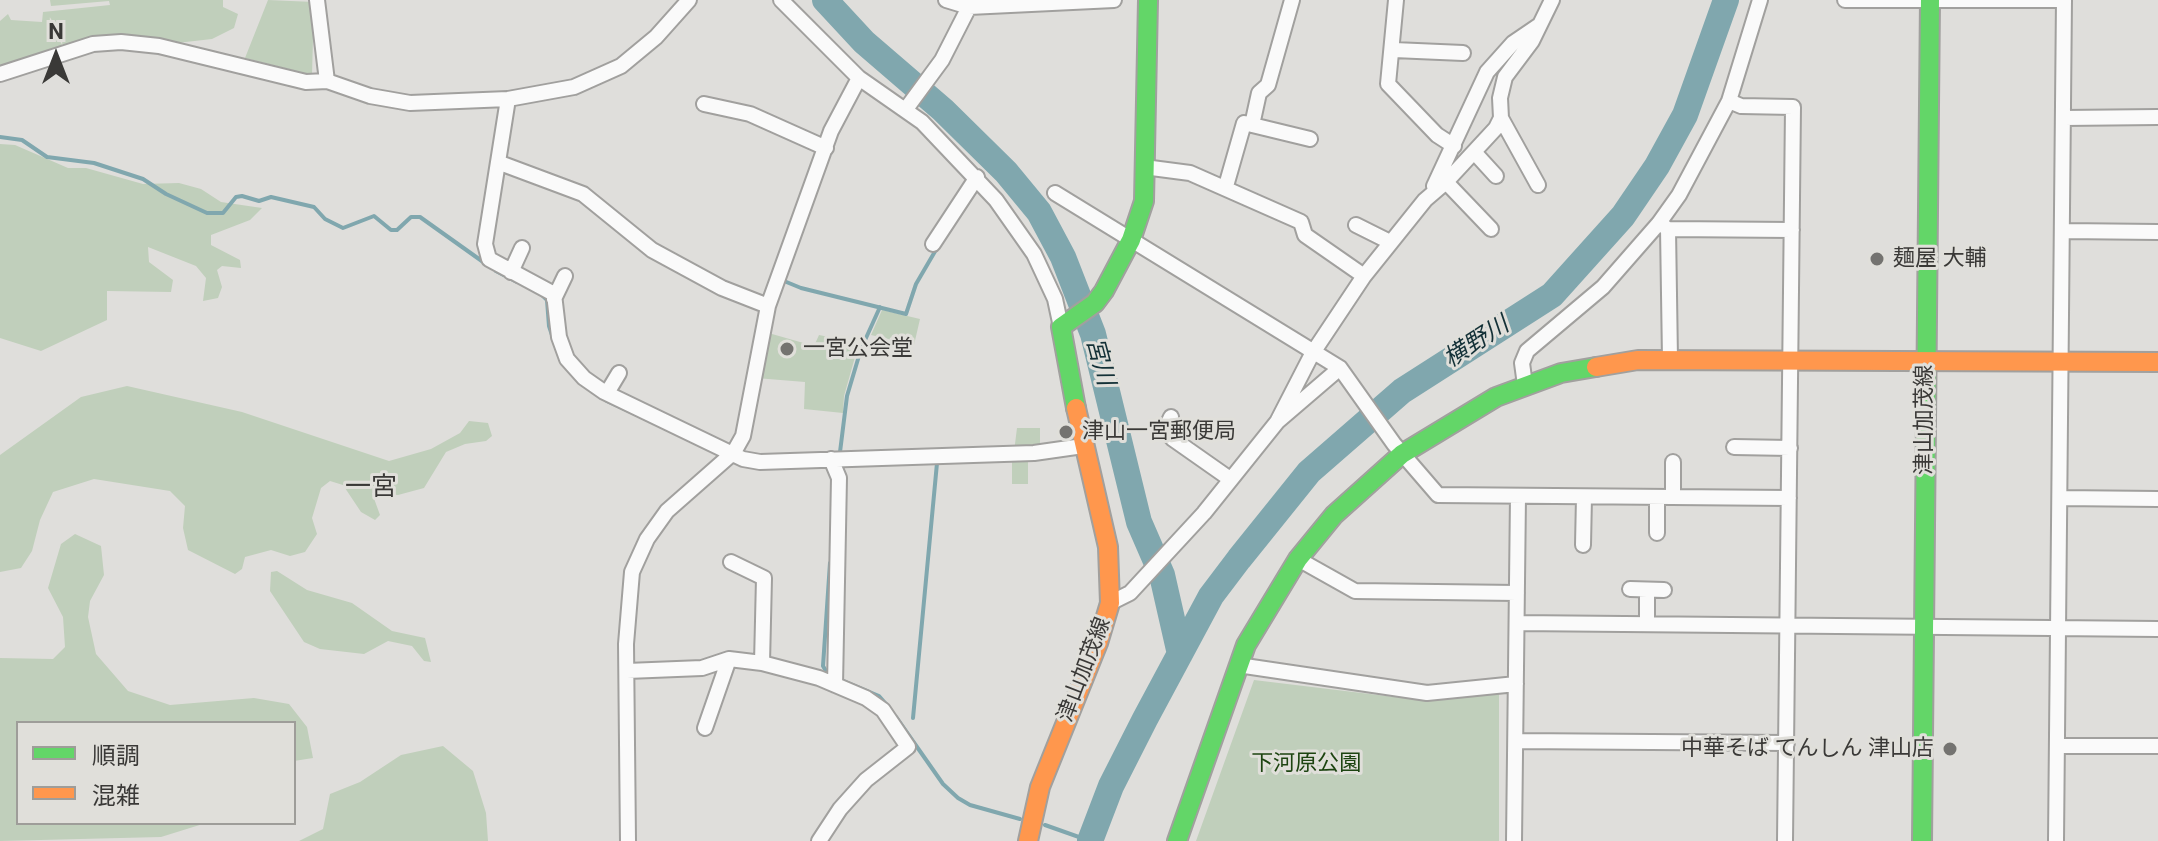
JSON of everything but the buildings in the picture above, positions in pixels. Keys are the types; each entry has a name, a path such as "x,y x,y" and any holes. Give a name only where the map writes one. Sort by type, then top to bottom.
{"main road":[{"path":"1067,323 1095,303 1131,240 1144,201 1148,0"},
{"name":"津山加茂線","path":"1922,841 1930,0"},
{"name":"津山加茂線","path":"1028,841 1040,787 1098,643 1110,603 1108,547 1083,446 1067,323"},
{"path":"1177,841 1238,665 1264,610 1298,559 1334,515 1398,449 1465,413 1525,385 1606,363 1670,359 2158,362"}],"street":[{"path":"317,0 327,81"},
{"path":"0,74 93,44 121,42 159,46 306,82 327,81 370,96 410,103 508,99 574,87 621,66 656,37 689,0"},
{"path":"781,0 859,78 906,109 977,177 1034,254 1067,323"},
{"path":"946,0 969,7 990,3 1114,0"},
{"path":"1252,125 1259,93 1268,85 1292,0"},
{"path":"1396,0 1394,50 1388,57 1388,84 1437,135 1454,146"},
{"path":"1538,185 1501,118 1500,100 1505,77 1541,24 1552,0"},
{"path":"1525,385 1522,363 1527,351 1603,287 1664,226 1729,101 1760,0"},
{"path":"1845,0 2064,0 2056,841"},
{"path":"906,109 931,77 969,7"},
{"path":"1110,603 1130,593 1277,422 1316,350 1364,276 1425,200 1444,170 1478,92 1499,57 1541,24"},
{"path":"1394,50 1463,53"},
{"path":"628,841 629,594 638,554 667,511 730,455 747,420 759,341 768,306 826,148 859,78"},
{"path":"1478,92 1500,100"},
{"path":"508,99 485,244 489,259 554,294 559,337 567,359 584,378 607,393 644,414 686,428 730,455 760,462 1034,453 1083,446"},
{"path":"1729,101 1741,106 1793,107 1785,841"},
{"path":"704,104 750,114 826,148"},
{"path":"2064,118 2158,117"},
{"path":"1425,200 1475,153 1501,118"},
{"path":"1226,186 1244,123 1310,139"},
{"path":"1475,153 1496,176"},
{"path":"500,163 583,194 652,250 722,288 768,306"},
{"path":"1144,167 1173,169 1226,186 1244,199 1301,222 1305,235 1364,276"},
{"path":"933,244 977,177"},
{"path":"1446,182 1491,229"},
{"path":"1055,193 1316,350 1342,372 1398,449 1438,495 1789,498"},
{"path":"1356,225 1390,242"},
{"path":"1664,226 1792,230"},
{"path":"1664,226 1670,359"},
{"path":"2064,231 2158,232"},
{"path":"511,272 522,248"},
{"path":"554,299 565,276"},
{"path":"1277,422 1342,372"},
{"path":"607,393 619,373"},
{"path":"1171,417 1165,430 1173,439 1230,479"},
{"path":"1734,447 1790,448"},
{"path":"831,459 839,478 834,680"},
{"path":"1673,462 1673,497"},
{"path":"1514,841 1518,496"},
{"path":"1583,545 1584,497"},
{"path":"1657,497 1657,533"},
{"path":"2060,498 2158,499"},
{"path":"1298,559 1355,591 1517,593"},
{"path":"731,562 764,578 762,663"},
{"path":"1630,589 1664,590"},
{"path":"1647,590 1647,624"},
{"path":"1517,623 2158,629"},
{"path":"627,671 702,668 729,659 762,663 834,680 883,710 908,747 866,780 840,809 819,841"},
{"path":"705,728 729,659"},
{"path":"1238,665 1427,693 1516,684"},
{"path":"1516,741 1787,743"},
{"path":"2057,746 2158,746"}],"green space":[{"path":"50,0 223,0 223,7 238,14 234,28 212,39 168,44 155,39 0,68 0,21 8,14 11,20 42,22 43,12 110,5 109,1 51,6"},
{"path":"268,0 314,2 312,75 245,58"},
{"path":"0,144 15,145 68,168 86,168 143,184 179,183 201,189 221,202 262,208 250,220 211,235 211,245 240,260 241,268 222,266 217,270 222,287 218,298 203,301 206,278 196,266 148,247 149,262 173,280 171,292 107,291 107,320 41,351 0,338"},
{"path":"882,310 920,319 914,345 871,335"},
{"path":"765,332 814,346 819,335 859,343 844,396 843,413 804,409 805,382 756,378"},
{"path":"127,386 242,412 389,461 431,449 460,433 469,421 488,423 492,436 486,441 465,444 446,452 424,488 398,495 372,493 380,515 375,520 361,512 343,485 330,481 321,488 312,518 317,534 305,552 290,556 271,550 245,557 242,569 235,574 188,550 183,528 185,506 170,491 94,479 53,492 40,520 32,551 21,568 0,572 0,455 81,397"},
{"path":"1017,428 1040,428 1040,451 1014,452"},
{"path":"1028,458 1028,484 1012,484 1012,459"},
{"path":"75,534 101,546 104,575 90,601 88,617 96,654 128,691 170,705 254,698 289,704 307,727 313,758 296,761 296,721 16,721 16,825 200,825 161,837 0,841 0,658 53,659 65,647 63,617 48,588 61,544"},
{"path":"277,571 307,590 352,603 392,631 425,638 431,662 424,661 412,646 388,641 364,654 320,649 304,642 270,591 271,572"},
{"name":"下河原公園","path":"1254,680 1428,701 1499,693 1499,841 1196,841"},
{"path":"443,746 473,771 486,813 488,841 299,841 323,829 330,794 360,782 401,755"}],"waterway":[{"name":"宮川","path":"825,0 864,42 943,110 1006,172 1039,212 1063,257 1093,334 1139,522 1162,575 1180,654"},
{"name":"横野川","path":"1090,841 1111,786 1211,596 1309,472 1402,391 1552,295 1623,216 1657,166 1685,115 1726,0"},
{"path":"0,137 22,140 47,157 94,163 143,179 166,194 207,213 223,213 236,197 242,196 259,201 271,197 314,207 325,219 343,228 374,216 391,230 397,230 411,217 420,217 486,264"},
{"path":"785,277 784,281 801,288 906,314 916,284 937,248"},
{"path":"496,271 517,282"},
{"path":"542,295 547,300 549,326 557,350"},
{"path":"840,452 847,396 861,349 880,307"},
{"path":"607,401 650,421"},
{"path":"913,718 937,463"},
{"path":"829,676 823,666 830,563"},
{"path":"841,680 879,696 886,704"},
{"path":"896,717 943,784 958,798 970,805 1020,819"},
{"path":"1045,825 1090,841"}],"traffic: fast":[{"path":"1076,408 1061,327 1095,303 1104,291 1131,240 1144,201 1148,0"},
{"path":"1922,841 1930,0"},
{"path":"1177,841 1246,645 1298,559 1334,515 1402,454 1496,397 1561,373 1596,367"}],"traffic: slow":[{"path":"1596,367 1638,360 2158,362"},
{"path":"1028,841 1040,787 1098,643 1110,603 1108,547 1076,408"}],"place":[{"name":"麺屋 大輔","path":"1877,259"},
{"name":"一宮公会堂","path":"787,349"},
{"name":"津山一宮郵便局","path":"1066,432"},
{"name":"中華そば てんしん 津山店","path":"1950,749"}],"district":[{"name":"一宮","path":"371,488"}]}
